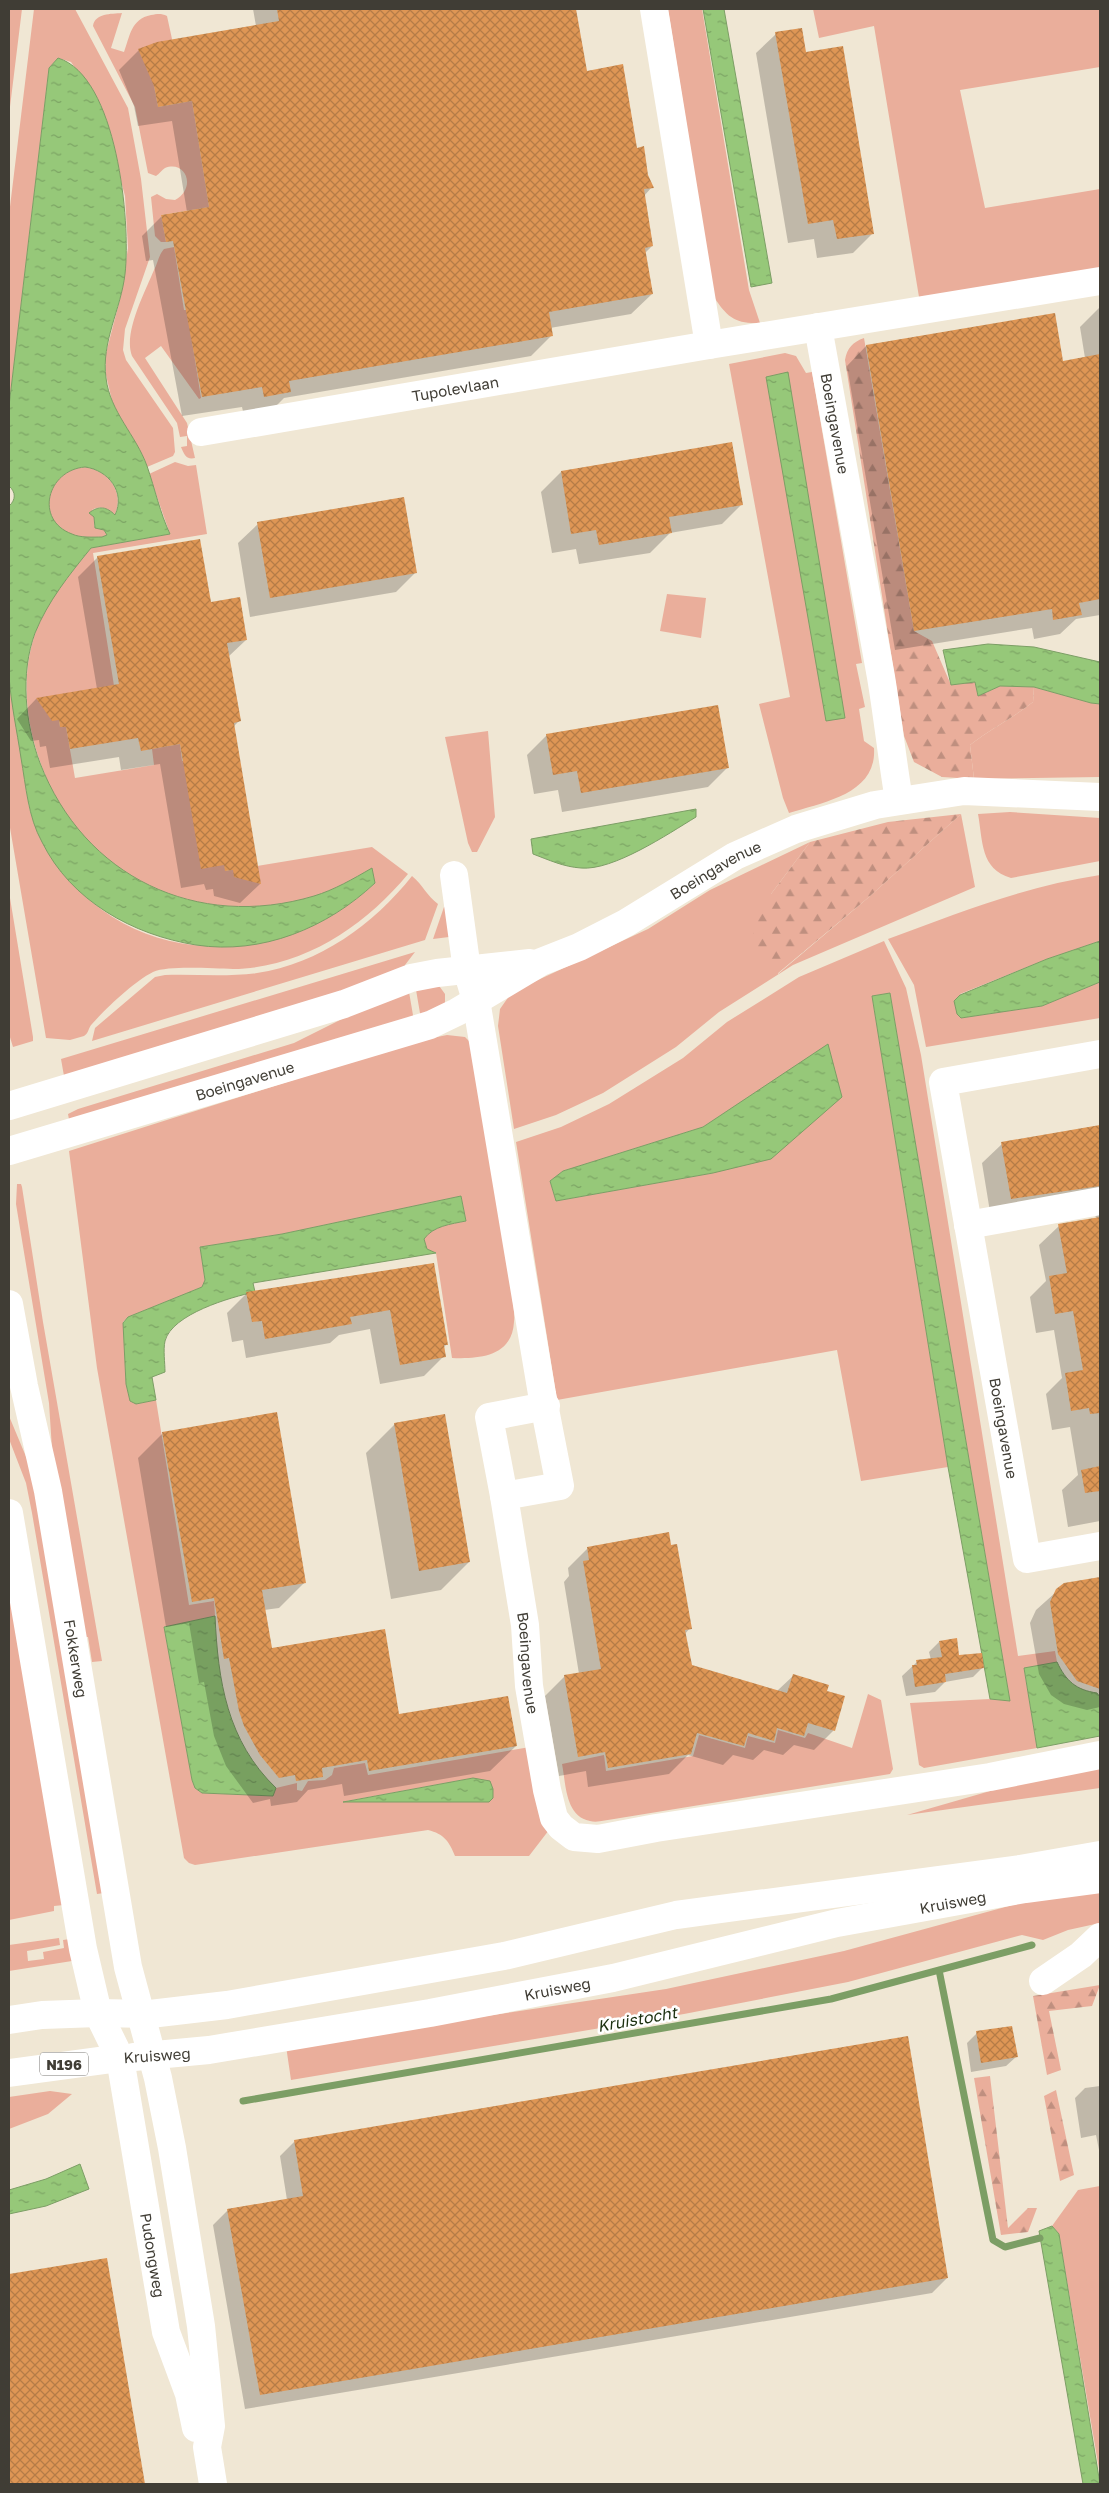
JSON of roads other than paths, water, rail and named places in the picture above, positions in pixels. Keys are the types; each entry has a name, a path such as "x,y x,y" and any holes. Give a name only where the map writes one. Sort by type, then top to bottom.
{"street":[{"path":"654,9 708,344"},
{"path":"818,327 1100,280"},
{"name":"Tupolevlaan","path":"202,432 708,344 818,327"},
{"name":"Boeingavenue","path":"818,327 881,677 889,726 889,744 899,800"},
{"name":"Boeingavenue","path":"9,1151 425,1026 457,1012 541,962 579,947 626,923 709,871 748,850 814,823 899,800 964,791 1100,797"},
{"path":"454,875 467,970 476,1000 560,1486 504,1496"},
{"name":"Boeingavenue","path":"9,1106 344,1004 411,978 541,962"},
{"name":"Boeingavenue","path":"1100,1054 943,1082 1027,1559 1100,1546"},
{"path":"968,1224 1100,1201"},
{"name":"Fokkerweg","path":"9,1304 24,1386 48,1491 128,1967 139,2014 152,2056"},
{"name":"Boeingavenue","path":"546,1406 489,1417 525,1625 529,1686 551,1808 561,1827 578,1838 598,1839 656,1828 990,1776 1100,1755"},
{"path":"9,1513 83,1949 98,2013"},
{"name":"Kruisweg","path":"9,2020 42,2015 139,2014 211,2008 504,1956 676,1915 1020,1869 1100,1855"},
{"name":"Kruisweg","path":"9,2073 120,2058 209,2050 439,2011 614,1978 836,1923 1025,1889 1100,1879"},
{"path":"1043,1981 1081,1955 1100,1937"},
{"name":"Pudongweg","path":"98,2013 120,2058 166,2332 189,2394 197,2430 207,2446"},
{"name":"Pudongweg","path":"152,2056 165,2110 201,2326 211,2426 207,2446 213,2484"}],"water":[{"path":"703,9 724,9 772,283 751,287"},
{"path":"58,58 78,70 94,92 107,121 116,153 125,221 125,274 106,351 106,378 108,390 118,413 137,444 147,466 170,534 91,548 46,610 35,633 27,665 26,698 35,748 40,763 60,803 85,837 115,864 150,885 187,899 228,906 270,905 321,894 372,868 375,883 356,899 315,925 269,942 221,947 196,945 149,933 127,924 106,912 69,882 54,863 42,842 31,812 8,669 9,506 14,496 9,486 9,406 49,68","holes":["85,467 108,477 113,484 118,498 118,506 115,515 103,508 89,513 94,517 95,528 104,530 107,535 102,537 83,537 72,534 60,527 53,518 49,507 50,496 54,486 72,470"]},
{"path":"788,372 845,718 826,721 766,377"},
{"path":"988,644 1034,647 1100,662 1100,704 1034,687 1000,686 978,696 975,682 951,685 943,650"},
{"path":"696,809 696,817 640,850 609,864 581,868 557,863 533,854 531,839"},
{"path":"1100,941 1100,982 1042,1006 961,1018 957,1014 954,1001 960,995 1047,959"},
{"path":"890,993 1010,1701 990,1699 948,1467 872,996"},
{"path":"828,1044 842,1097 771,1159 713,1173 556,1201 550,1181 563,1171 703,1127"},
{"path":"461,1196 466,1221 437,1228 424,1239 427,1249 436,1253 253,1283 255,1292 232,1298 190,1315 170,1331 165,1341 165,1372 152,1377 156,1400 136,1404 130,1401 126,1384 123,1323 128,1317 202,1287 205,1280 200,1247 282,1234"},
{"path":"215,1616 219,1664 228,1709 246,1750 259,1770 276,1788 273,1796 202,1793 195,1788 192,1780 164,1627"},
{"path":"1057,1662 1072,1684 1083,1690 1097,1693 1100,1697 1100,1736 1037,1748 1024,1668"},
{"path":"473,1778 490,1781 493,1789 493,1798 489,1802 343,1802"},
{"path":"80,2164 89,2189 46,2206 9,2214 9,2190 46,2179"},
{"path":"1052,2226 1059,2234 1100,2484 1083,2484 1039,2231"}],"waterway":[{"name":"Kruistocht","path":"243,2101 831,1999 1032,1945"},
{"path":"939,1970 993,2240 1005,2247 1040,2238"}]}
